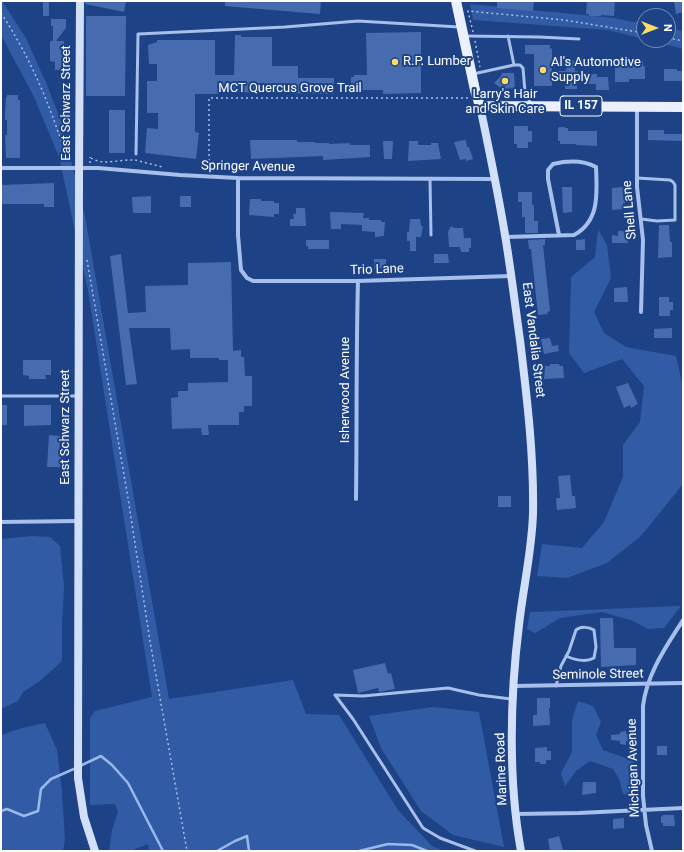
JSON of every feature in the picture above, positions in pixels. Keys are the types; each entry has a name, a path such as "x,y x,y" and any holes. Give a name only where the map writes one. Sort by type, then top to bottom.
{"main road":[{"name":"East Vandalia Street","path":"456,1 476,74 476,93 480,106"},
{"name":"IL 157","path":"480,106 683,107"}],"street":[{"name":"East Schwarz Street","path":"80,1 78,772 84,816 95,851"},
{"name":"East Vandalia Street","path":"480,106 506,237 512,276 531,439 533,481 531,541 519,622 513,686"},
{"name":"Shell Lane","path":"637,106 637,178 642,240 642,312"},
{"path":"506,237 574,235 582,230 588,223 594,209 597,194 596,167 589,163 561,162 552,164 548,170 548,179 559,235"},
{"name":"Springer Avenue","path":"1,168 98,168 187,176 238,178 495,179"},
{"name":"Trio Lane","path":"238,178 238,235 241,270 245,276 253,281 358,281 512,276"},
{"name":"Isherwood Avenue","path":"356,499 356,334 358,281"},
{"path":"1,522 78,521"},
{"name":"Michigan Avenue","path":"652,851 644,809 642,780 644,692 659,658 683,620"},
{"name":"Seminole Street","path":"513,686 683,683"},
{"name":"Marine Road","path":"513,686 512,729 515,814 521,851"},
{"path":"515,814 683,808"}],"lane":[{"path":"136,154 138,34 285,27 358,21 466,33 579,39"},
{"path":"508,36 514,65"},
{"path":"476,74 514,65 520,65 523,68 525,92 532,106"},
{"path":"637,178 670,180 675,185 675,220 657,221 641,219"},
{"path":"430,179 431,235"},
{"path":"1,396 78,396"},
{"path":"556,686 561,666 574,635 579,628 594,630 596,647 594,658 579,661 566,656"},
{"path":"475,851 440,838 423,828 353,719 335,695 363,696 448,688 479,695 513,699"}],"path":[{"path":"476,74 466,33 468,11 564,20 636,32"},
{"path":"1,13 25,54 42,88 67,159"},
{"name":"MCT Quercus Grove Trail","path":"209,171 209,98 468,98 476,93"},
{"path":"90,157 96,161 133,160 166,168"},
{"path":"87,257 128,498 150,641 187,851"}],"shaded area":[{"path":"1,1 26,38 47,85 61,121 85,216 169,699 293,680 306,714 339,715 398,810 432,846 444,851 149,851 148,844 135,849 135,851 109,851 112,830 118,812 115,804 90,805 90,718 95,711 152,697 88,291 59,157 34,97 1,35"},
{"path":"470,4 614,18 636,22 636,37 608,30 473,20"},
{"path":"676,30 683,31 683,49 676,47"},
{"path":"598,229 607,245 611,278 594,312 604,333 626,347 676,356 683,387 683,484 641,536 607,563 567,578 537,576 542,544 582,548 604,522 623,477 623,445 640,422 644,386 622,359 584,373 569,353 571,277 595,257"},
{"path":"32,536 50,537 60,546 64,586 62,661 40,681 23,692 18,701 1,709 1,539"},
{"path":"681,606 664,628 648,629 633,621 602,612 560,618 535,633 527,629 530,612"},
{"path":"578,701 593,706 601,722 596,735 603,750 634,761 636,796 623,794 619,779 613,769 590,761 576,771 565,786 561,773 572,752 572,720"},
{"path":"433,707 479,712 504,847 453,835 421,811 381,748 369,716"},
{"path":"45,723 57,750 62,791 65,840 63,851 1,851 1,735 22,728"}],"building":[{"path":"43,1 49,1 49,16 43,16"},
{"path":"86,1 126,1 124,12 85,4"},
{"path":"225,1 321,1 320,14 225,6"},
{"path":"497,1 534,1 533,11 497,8"},
{"path":"587,1 615,1 614,16 589,16 589,14 586,14"},
{"path":"674,1 682,1 683,12 676,14"},
{"path":"86,16 126,16 125,96 86,96"},
{"path":"51,19 66,19 66,28 56,41 64,41 66,70 55,70 55,62 50,61 50,41 53,41 53,26 51,26"},
{"name":"R.P. Lumber","path":"421,32 421,58 423,58 423,67 421,67 421,93 383,94 383,90 351,90 351,77 354,77 354,75 367,75 366,33"},
{"path":"235,35 241,35 241,37 272,37 272,66 298,66 298,78 334,78 334,94 223,92 215,94 195,94 195,132 199,133 196,159 145,153 147,128 158,129 158,113 147,113 147,81 157,81 157,64 149,64 148,45 157,42 157,40 215,40 215,75 234,75"},
{"name":"Al's Automotive Supply","path":"525,45 550,45 550,49 552,48 552,71 566,71 567,60 575,61 575,71 577,71 577,89 565,89 566,80 552,80 552,86 534,86 534,54 525,54"},
{"path":"615,61 643,61 643,66 645,66 645,79 629,79 629,82 615,82"},
{"path":"664,69 677,69 677,71 683,71 683,81 664,81"},
{"name":"Larry's Hair and Skin Care","path":"502,73 514,73 515,88 502,89 494,83"},
{"path":"589,74 597,74 597,77 608,77 609,90 596,90 596,84 589,84"},
{"path":"7,95 18,95 18,100 20,100 20,158 6,158 5,135 7,135 7,120 5,120 5,114"},
{"path":"109,110 125,110 125,153 109,153"},
{"path":"514,126 528,126 528,131 532,131 532,142 528,142 528,148 517,148 517,144 514,144"},
{"path":"559,127 568,128 568,131 597,131 597,146 560,144 560,141 558,141"},
{"path":"648,130 664,130 664,134 683,134 683,141 648,140"},
{"path":"250,140 297,140 297,142 370,145 370,157 323,160 323,156 251,159"},
{"path":"466,140 467,147 469,147 473,159 466,161 466,159 460,160 454,142"},
{"path":"383,141 393,141 392,159 384,159"},
{"path":"409,141 418,141 418,145 431,145 431,143 438,143 441,159 408,161"},
{"path":"54,183 54,207 44,207 44,204 1,204 1,185"},
{"path":"562,187 572,187 572,212 563,213"},
{"path":"623,187 625,203 623,203 623,209 612,210 612,188"},
{"path":"518,192 532,192 534,221 538,221 538,233 525,233 525,217 522,217 522,202 518,202"},
{"path":"151,196 151,213 133,213 132,197"},
{"path":"180,196 191,196 191,207 180,207"},
{"path":"250,199 261,199 261,201 274,201 274,203 279,203 279,214 274,214 274,217 249,215"},
{"path":"296,208 305,208 306,226 290,226 290,219 294,219 293,214 296,214"},
{"path":"330,212 364,213 363,218 369,218 369,220 381,220 381,222 385,222 384,236 375,237 375,232 362,231 362,225 341,224 341,229 331,229"},
{"path":"410,219 420,219 421,226 423,226 421,237 416,237 416,251 410,251 410,241 407,241 407,232 409,232"},
{"path":"659,225 669,225 670,242 672,242 672,257 658,258"},
{"path":"451,226 454,228 463,228 464,238 471,238 471,248 469,248 469,252 461,252 460,247 449,247 448,232"},
{"path":"618,231 628,231 628,243 612,243 612,235 618,236"},
{"path":"545,239 545,245 543,245 550,311 547,312 548,314 538,315 531,249 529,249 528,240"},
{"path":"585,239 585,250 576,250 576,240"},
{"path":"306,240 329,240 329,249 308,249 308,246 306,246"},
{"path":"121,254 128,313 146,312 145,286 188,285 188,263 231,262 233,351 241,350 241,357 244,357 245,376 252,376 252,406 244,406 244,412 239,412 239,425 208,425 209,435 202,435 201,428 172,429 171,398 178,397 178,391 188,391 188,383 228,382 228,360 219,360 219,358 190,358 190,349 171,350 170,328 129,328 137,384 126,385 110,256"},
{"path":"434,254 448,254 449,263 434,263"},
{"path":"374,259 386,259 386,268 374,269"},
{"path":"627,287 628,302 614,302 614,288"},
{"path":"659,297 669,297 669,302 673,302 673,310 670,310 670,316 659,316"},
{"path":"672,328 672,338 654,338 654,329"},
{"path":"550,338 552,346 558,345 559,351 544,354 541,339"},
{"path":"23,360 51,360 51,375 45,375 46,379 29,379 29,376 23,375"},
{"path":"550,364 559,364 560,366 563,366 564,378 544,379 545,366 550,366"},
{"path":"628,383 638,404 631,408 630,405 624,408 616,387"},
{"path":"1,405 7,405 7,425 1,425"},
{"path":"24,405 51,405 51,425 24,426"},
{"path":"49,435 60,436 59,457 61,457 61,467 47,467"},
{"path":"570,475 572,496 575,496 576,508 557,510 556,498 560,498 558,476"},
{"path":"498,496 511,496 511,507 498,507"},
{"path":"600,618 613,618 614,648 636,648 636,665 601,667"},
{"path":"385,663 388,674 391,673 395,689 379,692 378,688 358,693 353,670"},
{"path":"537,698 550,698 550,725 533,726 533,715 537,715"},
{"path":"626,731 626,734 629,734 629,741 626,741 626,745 620,744 620,741 611,740 611,735 620,734 620,732"},
{"path":"657,746 667,746 667,755 657,755"},
{"path":"547,747 547,751 551,751 551,760 546,760 546,764 535,762 535,748"},
{"path":"583,782 596,782 596,793 582,795"},
{"path":"663,815 674,815 675,826 663,826 663,823 661,823 661,817"},
{"path":"624,818 624,828 613,829 613,819"},
{"path":"559,836 563,850 550,851 548,839"}],"waterway":[{"path":"80,766 101,756 112,765 128,783 163,851"},
{"path":"1,811 7,809 24,816 38,811 41,789 51,779 76,768"},
{"path":"217,851 247,836 249,851"},
{"path":"359,851 388,844 412,845 427,851"}],"place":[{"name":"R.P. Lumber","path":"395,62"},
{"name":"Al's Automotive Supply","path":"543,70"},
{"name":"Larry's Hair and Skin Care","path":"505,81"}]}
